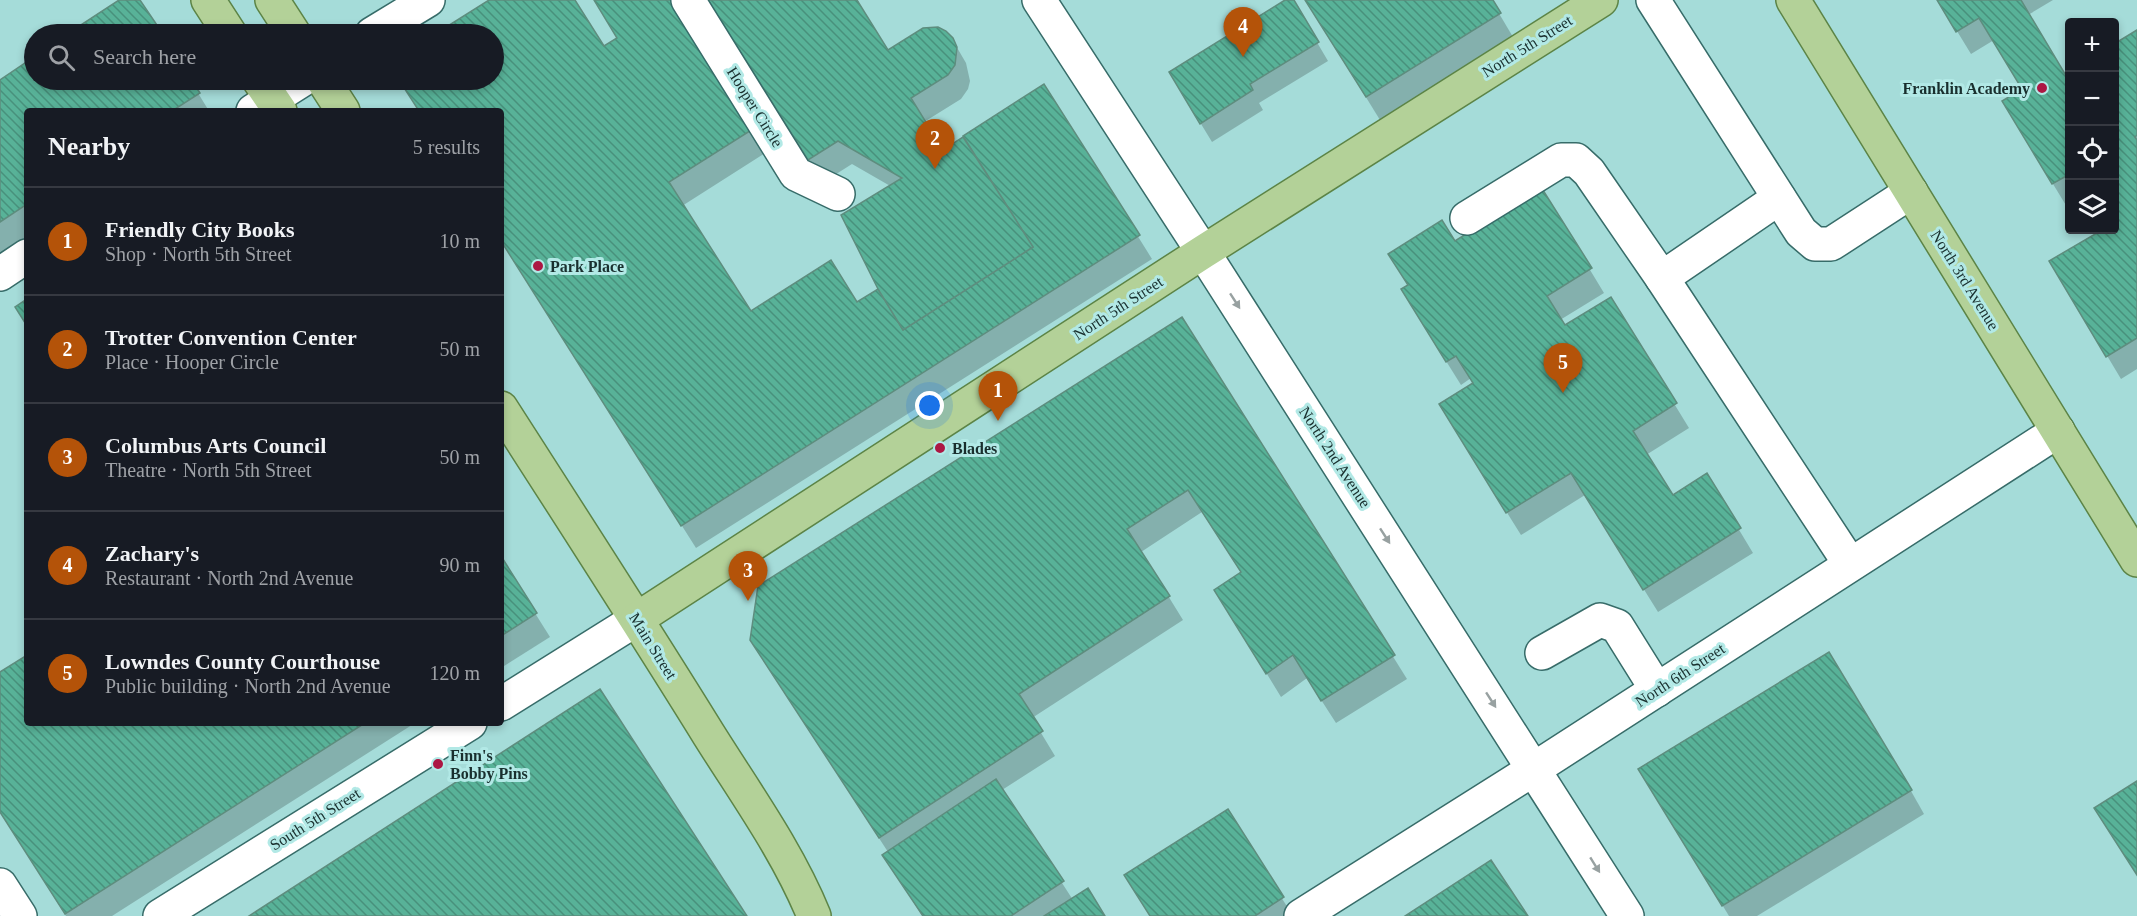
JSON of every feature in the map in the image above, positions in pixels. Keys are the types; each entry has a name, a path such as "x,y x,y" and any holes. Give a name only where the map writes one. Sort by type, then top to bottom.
{"main road":[{"path":"208,0 224,24"},
{"path":"272,0 288,24"},
{"name":"North 5th Street","path":"637,619 1203,252 1601,0"},
{"name":"North 3rd Avenue","path":"1793,0 2137,560"},
{"path":"329,90 341,108"},
{"name":"Main Street","path":"504,413 637,619 802,886 828,916"},
{"name":"Main Street","path":"802,886 814,916"}],"street":[{"path":"388,24 428,0"},
{"name":"Hooper Circle","path":"688,0 796,174 838,194"},
{"name":"North 2nd Avenue","path":"1039,0 1203,252 1627,916"},
{"path":"1653,0 1801,232 1815,244 1831,244 1911,192"},
{"path":"266,100 284,90"},
{"path":"1467,218 1561,160 1576,160 1589,172 1662,278 1851,564"},
{"path":"1662,278 1779,198"},
{"path":"0,274 24,258"},
{"name":"North 6th Street","path":"1301,916 1534,769 2058,431"},
{"path":"504,702 637,619"},
{"path":"1542,653 1600,620 1617,626 1656,690"},
{"name":"South 5th Street","path":"160,916 465,726"},
{"path":"0,885 20,916"}],"building":[{"path":"119,0 140,0 156,24 82,24"},
{"path":"489,0 575,0 604,46 617,38 594,0 671,0 753,129 669,182 751,311 831,260 857,302 878,289 903,330 1033,247 963,136 1044,84 1140,235 681,526 504,246 504,108 417,108 405,90 504,90 504,24 451,24"},
{"path":"708,0 857,0 888,50 923,28 938,27 946,31 953,38 957,47 955,65 948,75 911,98 943,150 963,137 1033,247 903,330 878,289 841,215 902,178 838,141 808,160"},
{"path":"1285,0 1294,0 1319,42 1250,84 1253,90 1200,124 1169,72"},
{"path":"1305,0 1493,0 1501,13 1366,97"},
{"path":"1937,0 2021,0 2065,74 2065,177 2052,184 2002,101 2022,89 1979,18 1956,32"},
{"path":"2137,30 2137,135 2135,137 2137,140 2137,338 2106,357 2049,261 2095,234 2119,234 2119,41"},
{"path":"24,64 24,90 198,90 200,93 177,108 24,108 24,206 0,222 0,80"},
{"path":"1541,187 1592,268 1547,296 1565,325 1611,297 1677,403 1633,431 1673,495 1707,473 1741,528 1643,590 1571,473 1506,513 1439,404 1473,383 1456,356 1446,362 1401,289 1408,285 1388,254 1442,220 1455,241"},
{"path":"24,301 24,321 15,307"},
{"path":"1182,317 1395,655 1321,701 1293,655 1266,674 1214,590 1241,572 1188,490 1127,529 1170,596 1019,694 1043,731 879,838 750,640 758,586"},
{"path":"504,561 537,613 504,634"},
{"path":"1829,652 1912,790 1722,906 1638,769"},
{"path":"24,657 24,726 360,726 65,914 0,812 0,672"},
{"path":"600,689 747,916 249,916"},
{"path":"996,779 1064,881 1011,916 923,916 882,855"},
{"path":"2137,781 2137,875 2094,808"},
{"path":"1228,809 1284,897 1255,916 1150,916 1124,875"},
{"path":"1491,860 1528,916 1405,916"},
{"path":"1088,888 1105,916 1044,916"}],"place":[{"name":"Zachary's","path":"1243,57"},
{"name":"Franklin Academy","path":"2042,88"},
{"name":"Trotter Convention Center","path":"935,169"},
{"name":"Park Place","path":"538,266"},
{"name":"Lowndes County Courthouse","path":"1563,393"},
{"name":"Friendly City Books","path":"998,421"},
{"name":"Blades","path":"940,448"},
{"name":"Columbus Arts Council","path":"748,601"},
{"name":"Finn's Bobby Pins","path":"438,764"}]}
